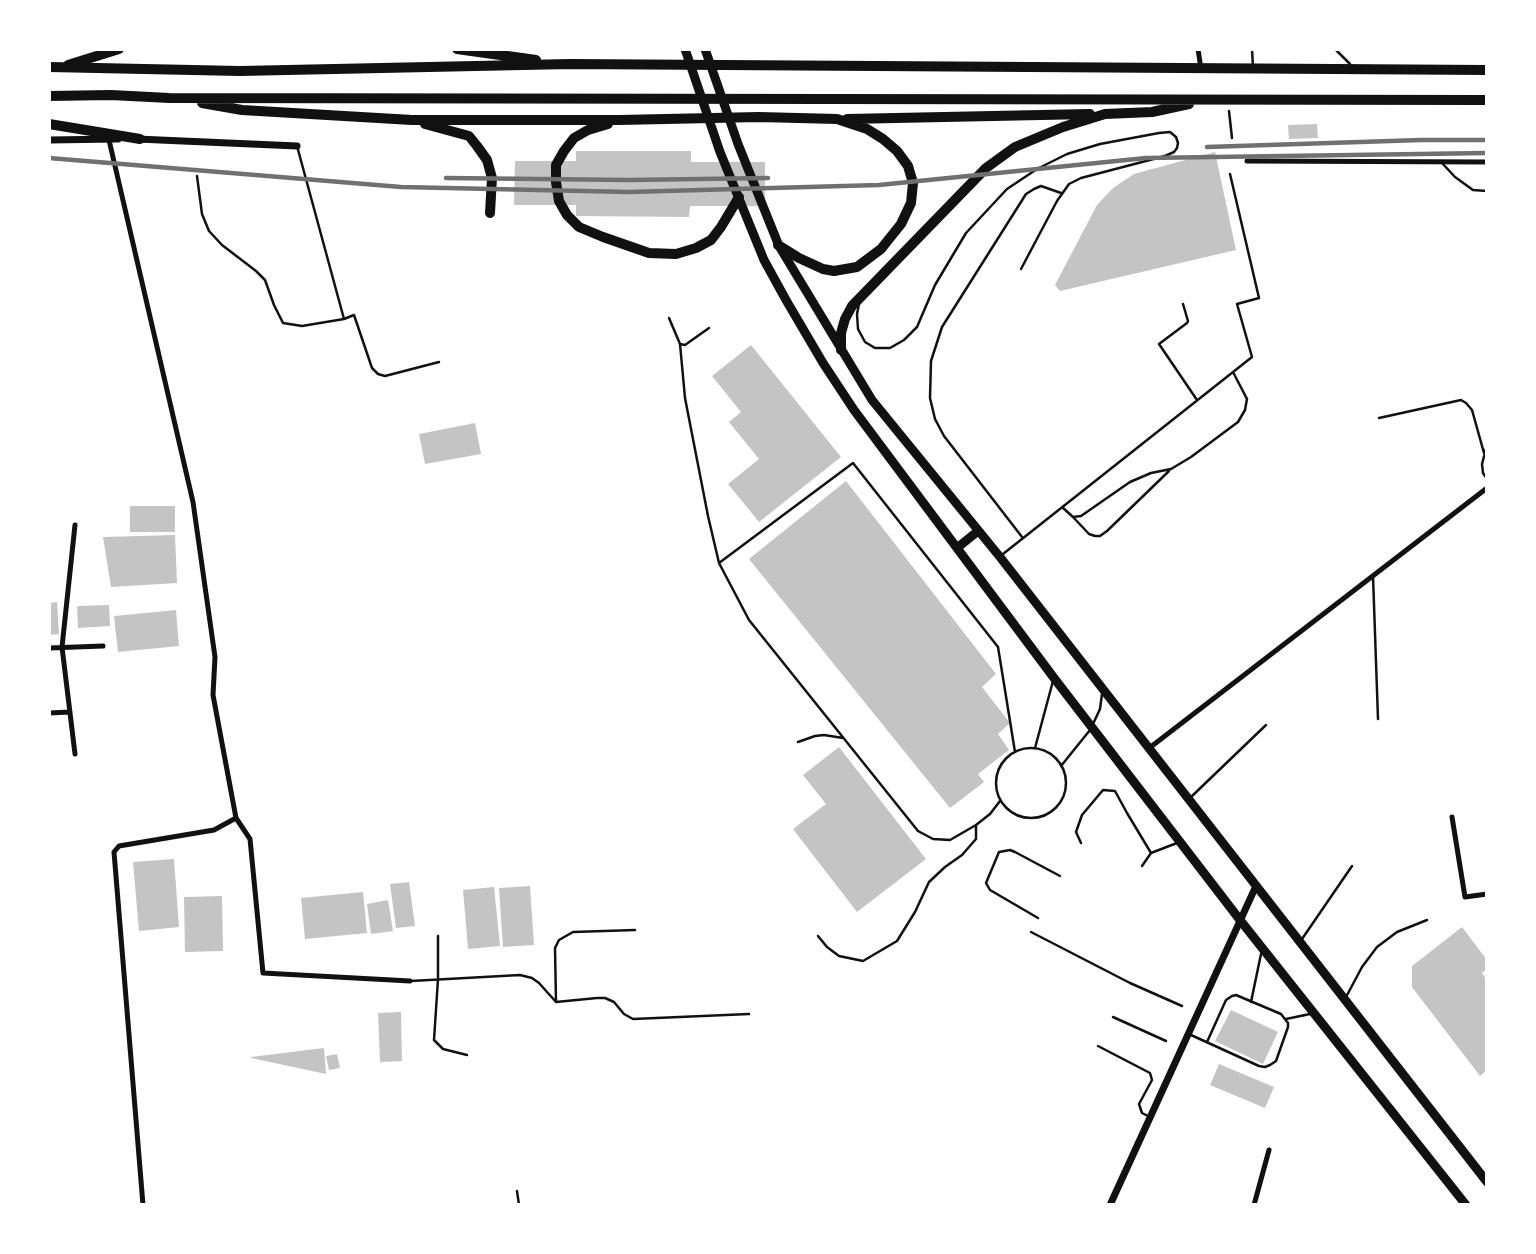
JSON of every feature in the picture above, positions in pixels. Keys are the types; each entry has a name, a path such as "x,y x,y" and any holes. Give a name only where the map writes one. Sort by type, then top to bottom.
{"highway":[{"path":"457,49 570,64"},
{"path":"54,67 118,50"},
{"path":"54,67 240,71 570,64 1487,70"},
{"path":"49,96 1487,100"},
{"path":"169,98 242,110 412,120 759,117 837,119 1105,114 1152,112 1211,100"},
{"path":"841,350 841,333 852,306 986,168 1015,147 1039,136 1105,114"},
{"path":"778,245 823,269 834,271 857,267 881,249 901,224 911,203 913,183 908,166 897,150 867,129 837,119"},
{"path":"412,120 470,136 487,160 492,178 490,213"},
{"path":"619,120 588,130 574,138 556,165 559,201 567,215 579,226 649,253 677,254 711,240 739,197"},
{"path":"49,124 140,139"}],"main road":[{"path":"685,49 720,152 764,260 823,363 854,410 1054,678 1240,920 1466,1205"},
{"path":"705,49 738,144 778,245 872,400 1000,556 1487,1182"},
{"path":"729,173 746,165"},
{"path":"957,548 978,531"}],"street":[{"path":"1198,49 1201,69"},
{"path":"109,139 193,502 215,657 214,695 236,818 250,839 263,973 410,981"},
{"path":"49,140 140,139 298,146"},
{"path":"1247,161 1487,162"},
{"path":"1148,749 1487,488"},
{"path":"75,525 62,647 75,754"},
{"path":"49,648 103,646"},
{"path":"49,713 70,712"},
{"path":"1452,817 1465,897 1487,894"},
{"path":"143,1205 114,852 119,846 214,830 236,818"},
{"path":"1111,1205 1256,886"},
{"path":"1254,1205 1269,1150"}],"lane":[{"path":"1252,49 1253,69"},
{"path":"1335,49 1355,69"},
{"path":"861,297 857,314 858,329 865,342 875,348 890,348 904,340 917,327 935,285 966,233 1007,189 1037,169 1067,154 1100,144 1159,133 1174,134 1178,140 1174,152 1081,178 1069,184 1021,269"},
{"path":"298,146 344,319"},
{"path":"1442,163 1455,177 1474,190 1487,191"},
{"path":"1000,556 1252,357 1237,304 1259,298 1230,174"},
{"path":"197,176 202,214 209,231 265,280 284,323 302,327 355,316 372,368 385,376 439,362"},
{"path":"1023,538 944,436 935,419 930,398 931,360 942,327 1026,194 1041,186 1061,194"},
{"path":"1183,304 1187,323 1159,342 1197,400"},
{"path":"669,318 680,344 685,398 719,563 749,620 918,831 933,839 950,840 976,825 990,814 1000,801"},
{"path":"680,344 685,345 709,328"},
{"path":"1062,507 1089,534 1100,536 1107,531 1171,469 1238,422 1245,410 1247,399 1233,372"},
{"path":"1379,418 1461,400 1472,410 1484,453"},
{"path":"1487,446 1482,464 1487,479"},
{"path":"719,563 853,463 998,648 1015,752"},
{"path":"1073,517 1081,516 1130,482 1151,473 1171,469"},
{"path":"1373,576 1378,719"},
{"path":"1035,748 1054,678"},
{"path":"1062,766 1092,727 1100,709 1103,689"},
{"path":"1189,799 1266,724"},
{"path":"798,742 824,735 844,738"},
{"path":"1035,748 1051,754 1062,766 1066,785 1063,797 1056,808 1045,815 1020,817 1009,811 1000,801 996,790 999,768 1006,758 1015,752 1035,748"},
{"path":"1081,843 1076,832 1082,815 1103,790 1115,790 1152,853"},
{"path":"818,936 839,956 863,961 897,941 929,882 962,855 976,839 976,825"},
{"path":"1142,866 1152,853 1180,841"},
{"path":"1038,918 990,890 986,883 999,852 1010,850 1060,876"},
{"path":"1300,942 1352,866"},
{"path":"1345,1000 1362,967 1377,947 1397,932 1427,920"},
{"path":"555,1002 555,948 559,940 573,932 635,930"},
{"path":"1031,932 1130,983 1182,1006"},
{"path":"438,936 434,1040 443,1049 467,1055"},
{"path":"1251,1002 1263,948"},
{"path":"410,981 520,975 539,983 555,1002"},
{"path":"1188,1034 1259,1066 1270,1065 1276,1061 1288,1027 1281,1014 1236,995 1228,997 1207,1042"},
{"path":"555,1002 605,998 614,1002 624,1014 633,1019 749,1014"},
{"path":"1286,1019 1315,1013"},
{"path":"1113,1017 1166,1041"},
{"path":"1098,1046 1150,1073 1152,1080 1139,1104 1142,1113 1150,1118"},
{"path":"517,1191 519,1205"}],"path":[{"path":"1231,126 1232,138"}],"building":[{"path":"1317,124 1318,138 1289,139 1288,125"},
{"path":"576,151 691,151 691,162 765,162 765,206 690,206 689,217 576,216 576,205 514,205 515,161 576,161"},
{"path":"1215,152 1236,250 1060,291 1055,285 1097,205 1113,188 1134,174"},
{"path":"751,345 841,457 759,522 728,484 759,459 729,422 741,412 712,376"},
{"path":"475,423 481,454 425,464 419,434"},
{"path":"846,481 996,674 982,687 1010,723 998,734 1009,750 978,774 984,782 950,808 749,559"},
{"path":"130,506 175,506 175,532 130,532"},
{"path":"175,535 177,583 111,587 103,537"},
{"path":"57,602 59,634 49,635 49,603"},
{"path":"109,605 110,626 78,628 77,606"},
{"path":"176,610 179,646 118,652 114,616"},
{"path":"839,747 926,859 857,912 793,829 826,804 803,775"},
{"path":"174,859 179,927 139,931 133,862"},
{"path":"409,882 415,926 396,928 390,884"},
{"path":"530,886 534,945 503,947 499,888"},
{"path":"494,887 500,946 468,949 463,890"},
{"path":"363,892 367,933 305,939 301,898"},
{"path":"222,896 223,951 185,952 184,897"},
{"path":"388,900 393,931 371,934 367,904"},
{"path":"1462,927 1487,960 1487,969 1482,973 1487,980 1487,1070 1480,1076 1412,987 1412,966"},
{"path":"1231,1010 1278,1032 1263,1064 1215,1041"},
{"path":"401,1012 402,1061 380,1062 378,1013"},
{"path":"324,1048 326,1074 251,1058 251,1057"},
{"path":"337,1054 340,1068 329,1070 326,1056"},
{"path":"1219,1064 1274,1087 1265,1108 1210,1085"}],"railway":[{"path":"1207,147 1487,140"},
{"path":"49,158 401,187 629,192 879,185 1146,158 1487,153"},
{"path":"446,178 768,178"}]}
